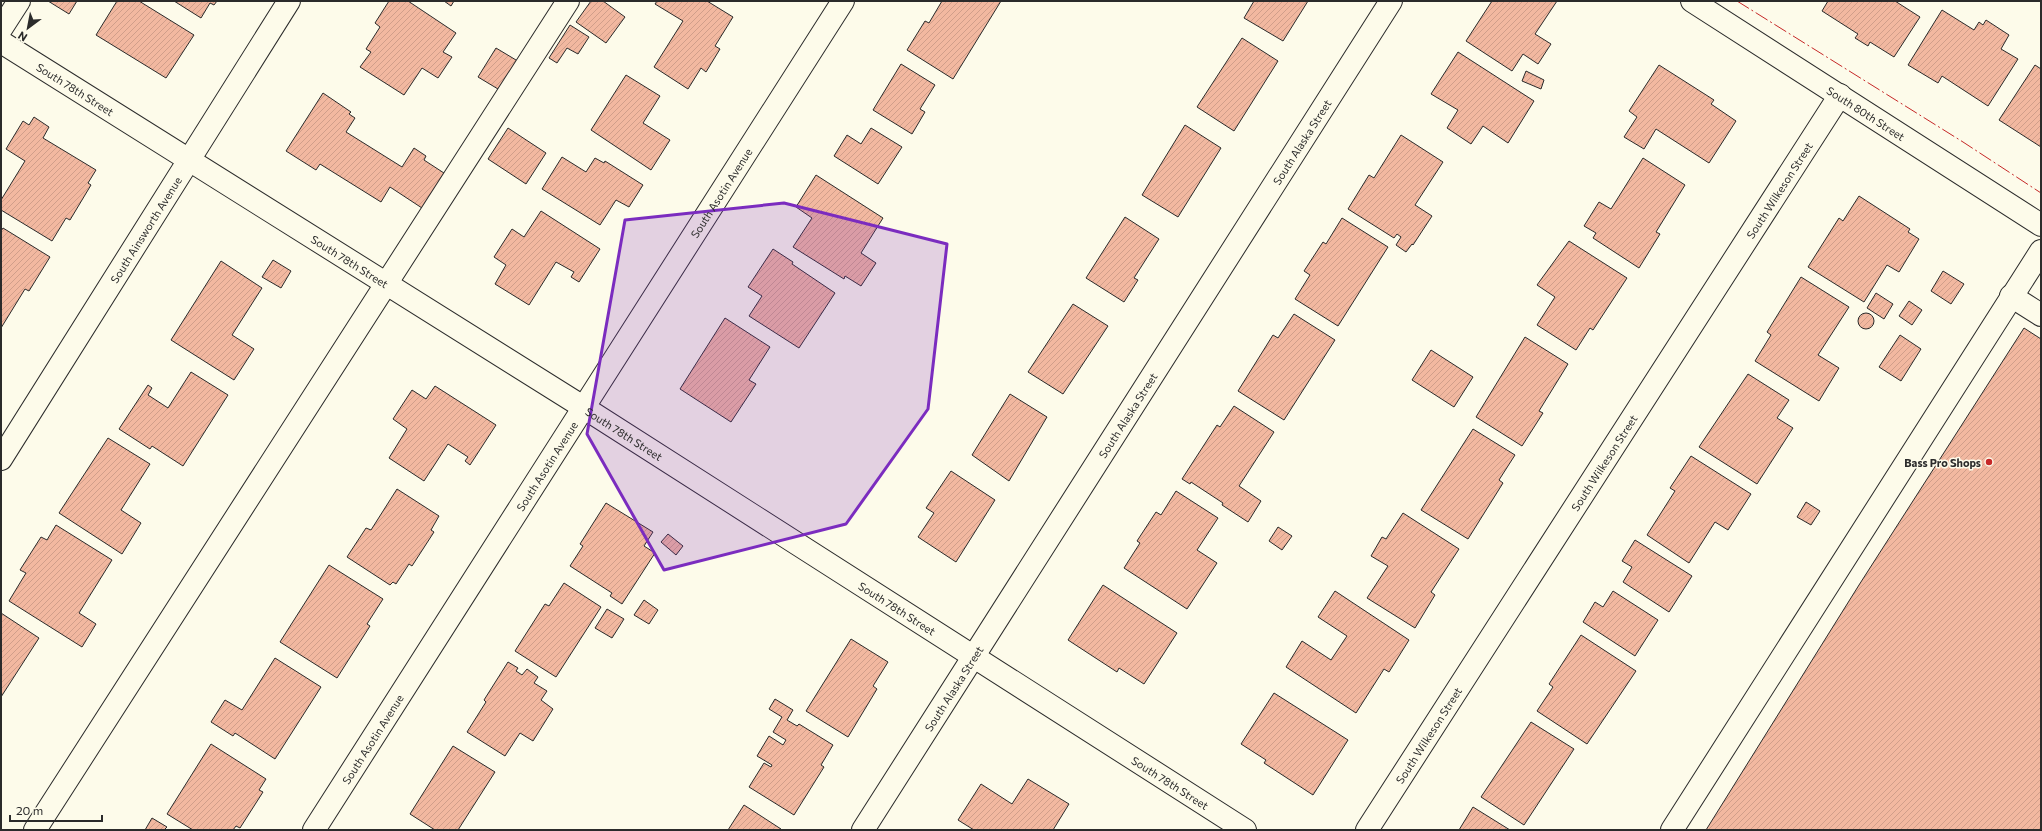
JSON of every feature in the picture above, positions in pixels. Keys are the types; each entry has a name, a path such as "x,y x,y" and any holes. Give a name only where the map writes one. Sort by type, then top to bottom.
{"street":[{"path":"1,29 19,1"},
{"name":"South Ainsworth Avenue","path":"1,459 289,1"},
{"path":"35,830 568,1"},
{"name":"South Asotin Avenue","path":"314,830 843,1"},
{"name":"South Alaska Street","path":"863,830 1391,1"},
{"name":"South 80th Street","path":"1692,1 2041,225"},
{"name":"South 78th Street","path":"1,42 583,407 973,658 1245,830"},
{"name":"South Wilkeson Street","path":"1367,830 1840,95"},
{"path":"1672,830 2041,251"},
{"path":"2011,296 2041,315"}],"highlighted area":[{"path":"784,203 947,244 928,409 846,524 664,570 587,434 625,220"}],"building":[{"path":"48,1 77,1 69,14"},
{"path":"117,1 139,1 194,35 166,78 96,35"},
{"path":"174,1 217,1 214,5 210,3 201,18"},
{"path":"389,1 408,1 456,33 443,52 452,57 438,78 422,68 404,95 360,67 371,52 366,49 380,27 375,23"},
{"path":"444,1 454,1 451,6"},
{"path":"591,1 603,1 625,17 606,43 576,22"},
{"path":"657,1 707,1 733,17 715,46 720,49 706,72 701,68 688,89 654,67 683,21 655,4"},
{"path":"942,1 1001,1 953,79 907,50 925,21 929,23"},
{"path":"1254,1 1308,1 1283,41 1244,18"},
{"path":"1492,1 1557,1 1535,34 1551,44 1538,64 1523,54 1512,71 1466,41"},
{"path":"1828,1 1895,1 1920,17 1894,57 1870,42 1868,46 1855,38 1858,34 1822,11"},
{"path":"1942,10 1974,30 1979,22 1983,25 1986,20 2009,35 2001,49 2018,59 1988,106 1942,76 1938,83 1908,65"},
{"path":"570,25 589,37 578,54 567,48 557,63 549,58"},
{"path":"1242,38 1278,61 1234,131 1197,107"},
{"path":"496,48 521,63 503,92 478,77"},
{"path":"1458,52 1534,101 1508,143 1483,126 1471,144 1447,128 1458,110 1431,94"},
{"path":"901,64 935,85 920,109 925,112 912,134 873,110"},
{"path":"1659,65 1714,100 1711,104 1736,121 1709,163 1656,129 1644,149 1624,137 1637,117 1629,111"},
{"path":"2035,65 2041,69 2041,147 1999,120"},
{"path":"1526,71 1544,80 1541,89 1522,81"},
{"path":"626,75 660,96 643,123 670,140 651,170 591,130"},
{"path":"323,93 351,112 349,114 355,118 346,132 402,167 414,148 426,156 424,160 447,175 425,210 390,187 381,202 320,164 316,170 286,151"},
{"path":"34,117 49,127 43,138 96,170 88,183 91,185 70,220 66,218 52,241 1,210 1,200 25,161 6,149 23,121 29,125"},
{"path":"1185,125 1221,148 1178,217 1142,195"},
{"path":"508,128 546,153 526,184 488,159"},
{"path":"871,128 902,147 878,184 834,156 847,135 861,144"},
{"path":"1401,135 1443,162 1415,205 1432,216 1413,245 1412,244 1406,252 1396,245 1401,237 1397,234 1394,238 1348,209 1369,175 1374,178"},
{"path":"562,157 586,172 595,158 604,163 605,161 643,185 629,207 616,200 600,225 542,189"},
{"path":"1643,158 1685,185 1656,232 1660,234 1639,268 1593,238 1596,233 1584,226 1599,202 1611,209"},
{"path":"816,175 883,218 861,253 876,263 861,286 845,276 844,279 793,247 812,218 796,207"},
{"path":"1859,196 1910,229 1908,232 1919,239 1899,272 1887,265 1864,302 1808,267 1839,218 1843,221"},
{"path":"541,211 600,249 579,282 571,277 574,272 556,262 529,305 495,284 506,265 494,257 512,229 524,237"},
{"path":"1125,217 1159,239 1134,278 1138,280 1124,302 1086,278"},
{"path":"1342,218 1388,247 1338,326 1295,299 1310,275 1304,271 1323,242 1326,244"},
{"path":"3,228 50,257 29,291 25,289 1,328 1,231"},
{"path":"1569,241 1627,278 1593,330 1590,328 1576,350 1537,325 1555,297 1537,285"},
{"path":"773,249 793,262 792,264 835,293 799,348 749,316 762,296 748,287"},
{"path":"273,260 291,271 281,288 262,277"},
{"path":"221,261 262,288 232,335 254,349 234,380 171,340"},
{"path":"1943,271 1964,284 1951,304 1931,291"},
{"path":"1801,277 1849,307 1818,355 1839,368 1819,401 1755,361 1771,335 1767,332"},
{"path":"1876,293 1893,304 1884,319 1867,308"},
{"path":"1909,301 1922,310 1912,325 1899,316"},
{"path":"1073,304 1108,326 1063,394 1028,372"},
{"path":"1863,313 1869,313 1874,318 1872,327 1869,329 1863,329 1858,324 1858,318"},
{"path":"1294,314 1335,340 1284,420 1238,391 1273,335 1278,338"},
{"path":"725,318 770,347 749,380 756,384 731,422 680,389"},
{"name":"Bass Pro Shops","path":"2024,328 2041,339 2041,830 1706,830 1859,585"},
{"path":"1900,335 1921,349 1901,381 1879,367"},
{"path":"1525,337 1568,364 1539,411 1543,413 1522,446 1476,417"},
{"path":"1431,350 1473,377 1454,407 1412,380"},
{"path":"191,372 228,395 183,466 152,446 150,449 119,429 148,385 152,388 148,395 168,408"},
{"path":"1748,374 1789,400 1777,418 1793,428 1757,484 1699,447"},
{"path":"435,386 496,425 470,465 465,461 468,457 448,444 424,481 389,458 407,429 393,419 412,390 426,399"},
{"path":"1010,394 1047,417 1009,481 972,455"},
{"path":"1234,406 1274,432 1239,486 1261,501 1248,522 1191,482 1190,484 1182,479 1217,425 1220,427"},
{"path":"1473,429 1515,455 1499,480 1503,483 1468,539 1421,510"},
{"path":"108,438 150,464 121,510 141,523 122,554 59,513"},
{"path":"1691,456 1751,494 1728,530 1715,522 1689,563 1647,535 1675,491 1670,488"},
{"path":"951,471 995,500 956,562 918,537 934,513 926,508"},
{"path":"397,489 439,516 431,530 434,532 412,566 409,564 396,584 393,582 390,585 347,557 366,528 371,530"},
{"path":"1176,491 1218,518 1197,550 1217,563 1187,609 1124,568 1140,543 1137,541 1156,512 1161,515"},
{"path":"1806,502 1820,511 1811,525 1797,517"},
{"path":"606,503 653,532 644,546 655,553 622,604 610,596 612,593 570,566 583,546 580,544"},
{"path":"1403,513 1459,549 1431,592 1435,595 1415,628 1367,598 1388,566 1371,556 1382,537 1386,539"},
{"path":"56,525 112,560 79,613 96,624 82,647 9,601 26,573 20,570 41,537 47,540"},
{"path":"1278,527 1292,536 1282,550 1269,541"},
{"path":"668,534 683,546 676,555 661,542"},
{"path":"1635,540 1692,576 1669,612 1623,582 1632,567 1622,561"},
{"path":"329,565 383,599 367,624 370,626 337,678 280,642"},
{"path":"564,583 601,607 556,677 515,651 545,604 549,606"},
{"path":"1103,585 1177,633 1144,684 1119,668 1117,672 1068,640"},
{"path":"1335,591 1409,640 1389,672 1384,669 1356,713 1286,667 1302,641 1331,660 1347,636 1318,617"},
{"path":"1613,591 1658,620 1635,656 1583,622 1595,602 1603,607"},
{"path":"644,600 658,610 649,624 634,615"},
{"path":"607,609 624,619 612,638 595,628"},
{"path":"1,613 39,638 1,697"},
{"path":"1581,635 1636,671 1587,744 1537,711 1553,687 1549,684"},
{"path":"851,639 888,662 873,686 877,689 848,737 806,711"},
{"path":"275,658 321,687 275,759 235,733 233,736 211,722 225,700 242,710"},
{"path":"508,662 518,668 516,671 522,675 527,669 538,677 534,683 547,691 541,700 553,709 533,741 520,733 505,756 467,732 486,702 484,700"},
{"path":"1274,693 1348,740 1313,795 1264,763 1266,760 1241,744"},
{"path":"775,699 793,710 787,720 797,726 799,724 833,745 821,765 824,767 794,815 749,787 764,763 771,767 772,765 757,756 769,736 783,745 786,740 773,732 782,717 769,709"},
{"path":"1531,722 1574,749 1524,825 1481,797"},
{"path":"211,744 266,779 259,790 263,792 240,828 236,826 233,830 193,830 167,814"},
{"path":"453,746 495,772 458,830 435,830 410,814"},
{"path":"1028,779 1069,804 1053,830 974,830 958,820 981,784 1012,804"},
{"path":"744,805 781,829 781,830 728,830"},
{"path":"1473,807 1510,830 1459,830"},
{"path":"152,818 167,827 164,830 145,830"}],"power":[{"path":"1737,1 1963,142 2041,193"}],"place":[{"name":"Bass Pro Shops","path":"1989,462"}]}
